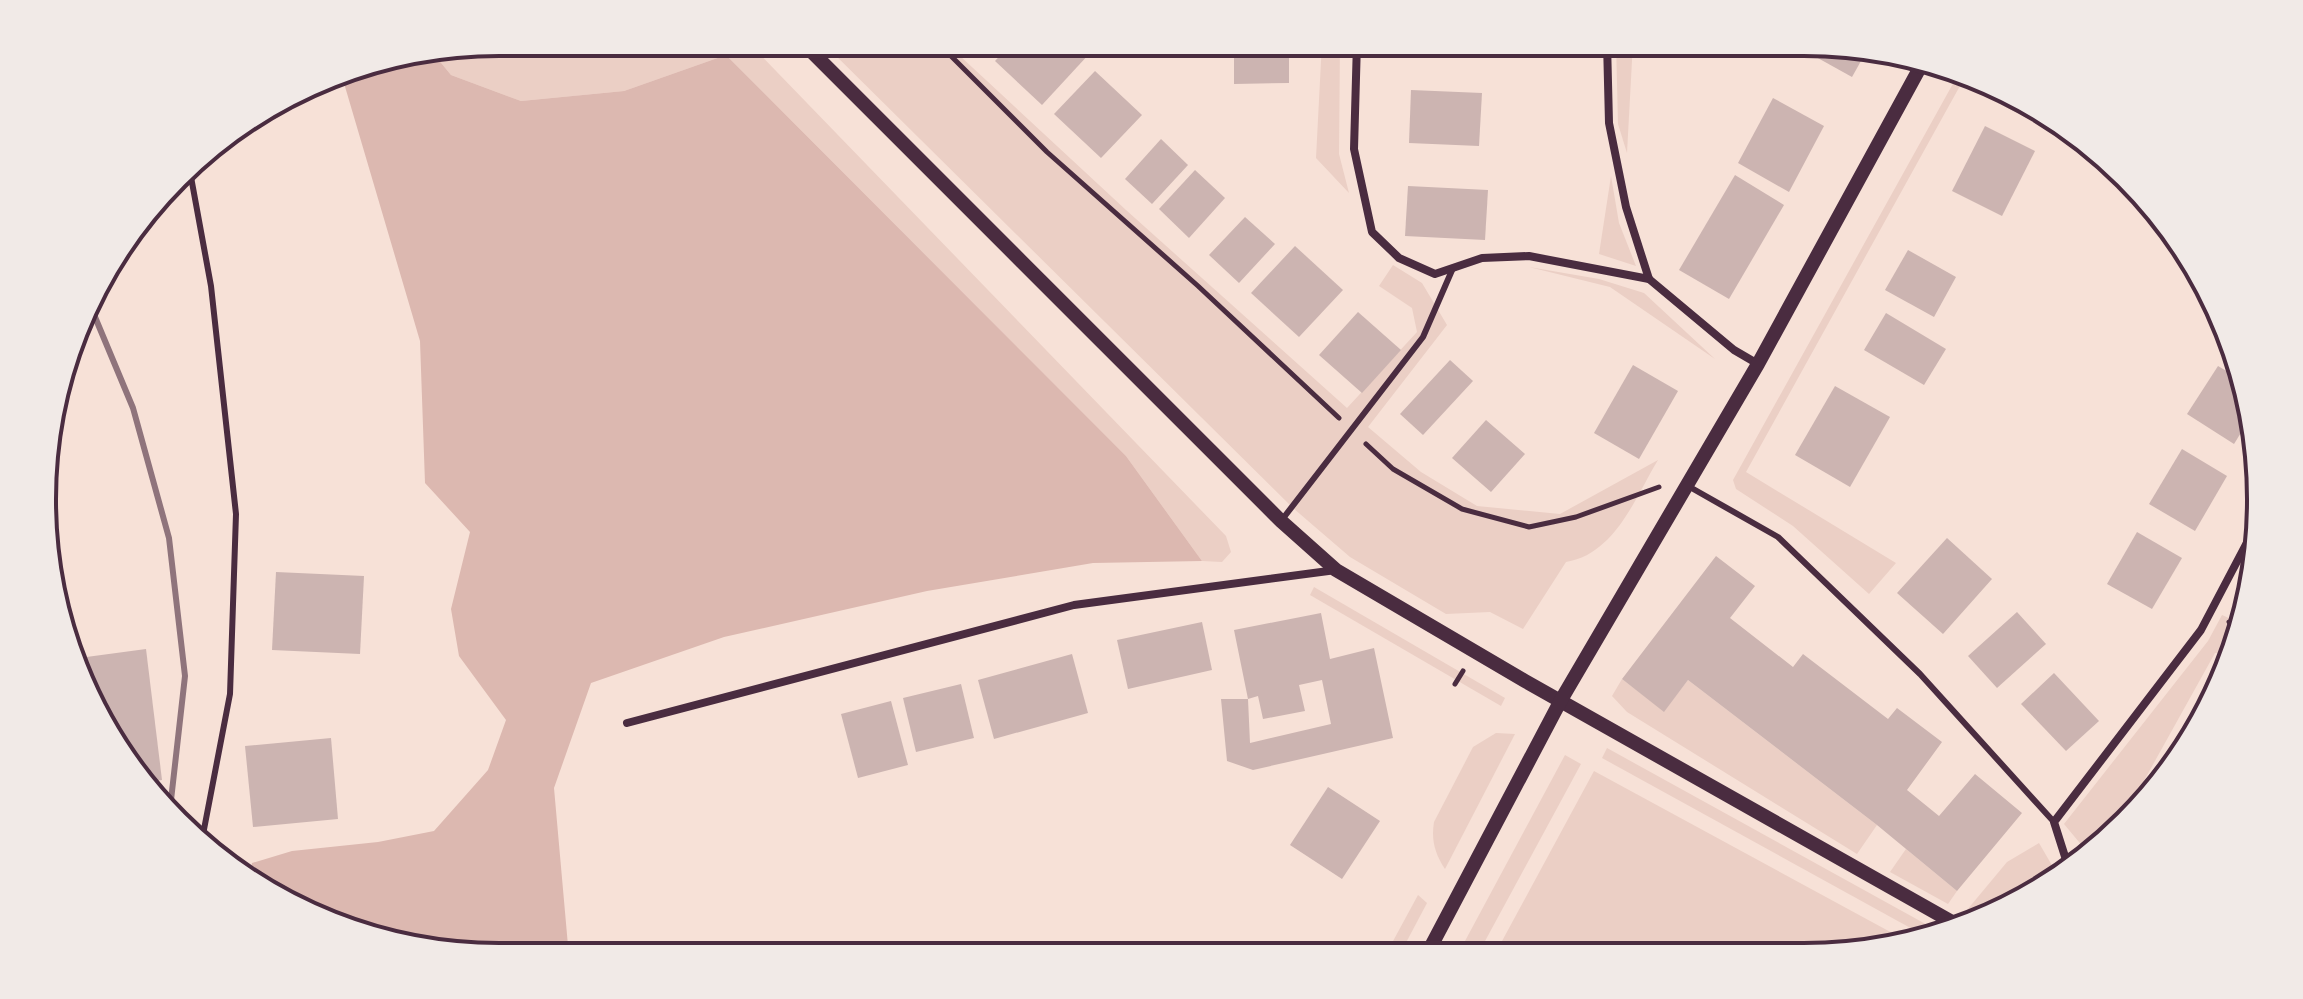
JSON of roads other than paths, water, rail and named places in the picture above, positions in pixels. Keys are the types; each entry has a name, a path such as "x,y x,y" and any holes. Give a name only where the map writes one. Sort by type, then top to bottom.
{"street":[{"path":"816,56 1281,521 1336,570 1947,919"},
{"path":"1357,56 1354,149 1372,232 1399,258 1435,274 1482,258 1529,256 1649,279 1734,350 1758,364"},
{"path":"1607,56 1609,123 1626,207 1649,279"},
{"path":"1433,943 1561,700 1758,364 1918,71"},
{"path":"2065,857 2054,822 2201,630 2244,548"},
{"path":"627,723 1074,605 1336,570"}],"lane":[{"path":"192,181 211,286 236,514 230,694 204,830"},
{"path":"1281,521 1423,337 1453,268"},
{"path":"1688,485 1778,537 1920,674 2054,822"}],"railway":[{"path":"95,318 133,408 169,538 185,676 171,798"}]}
